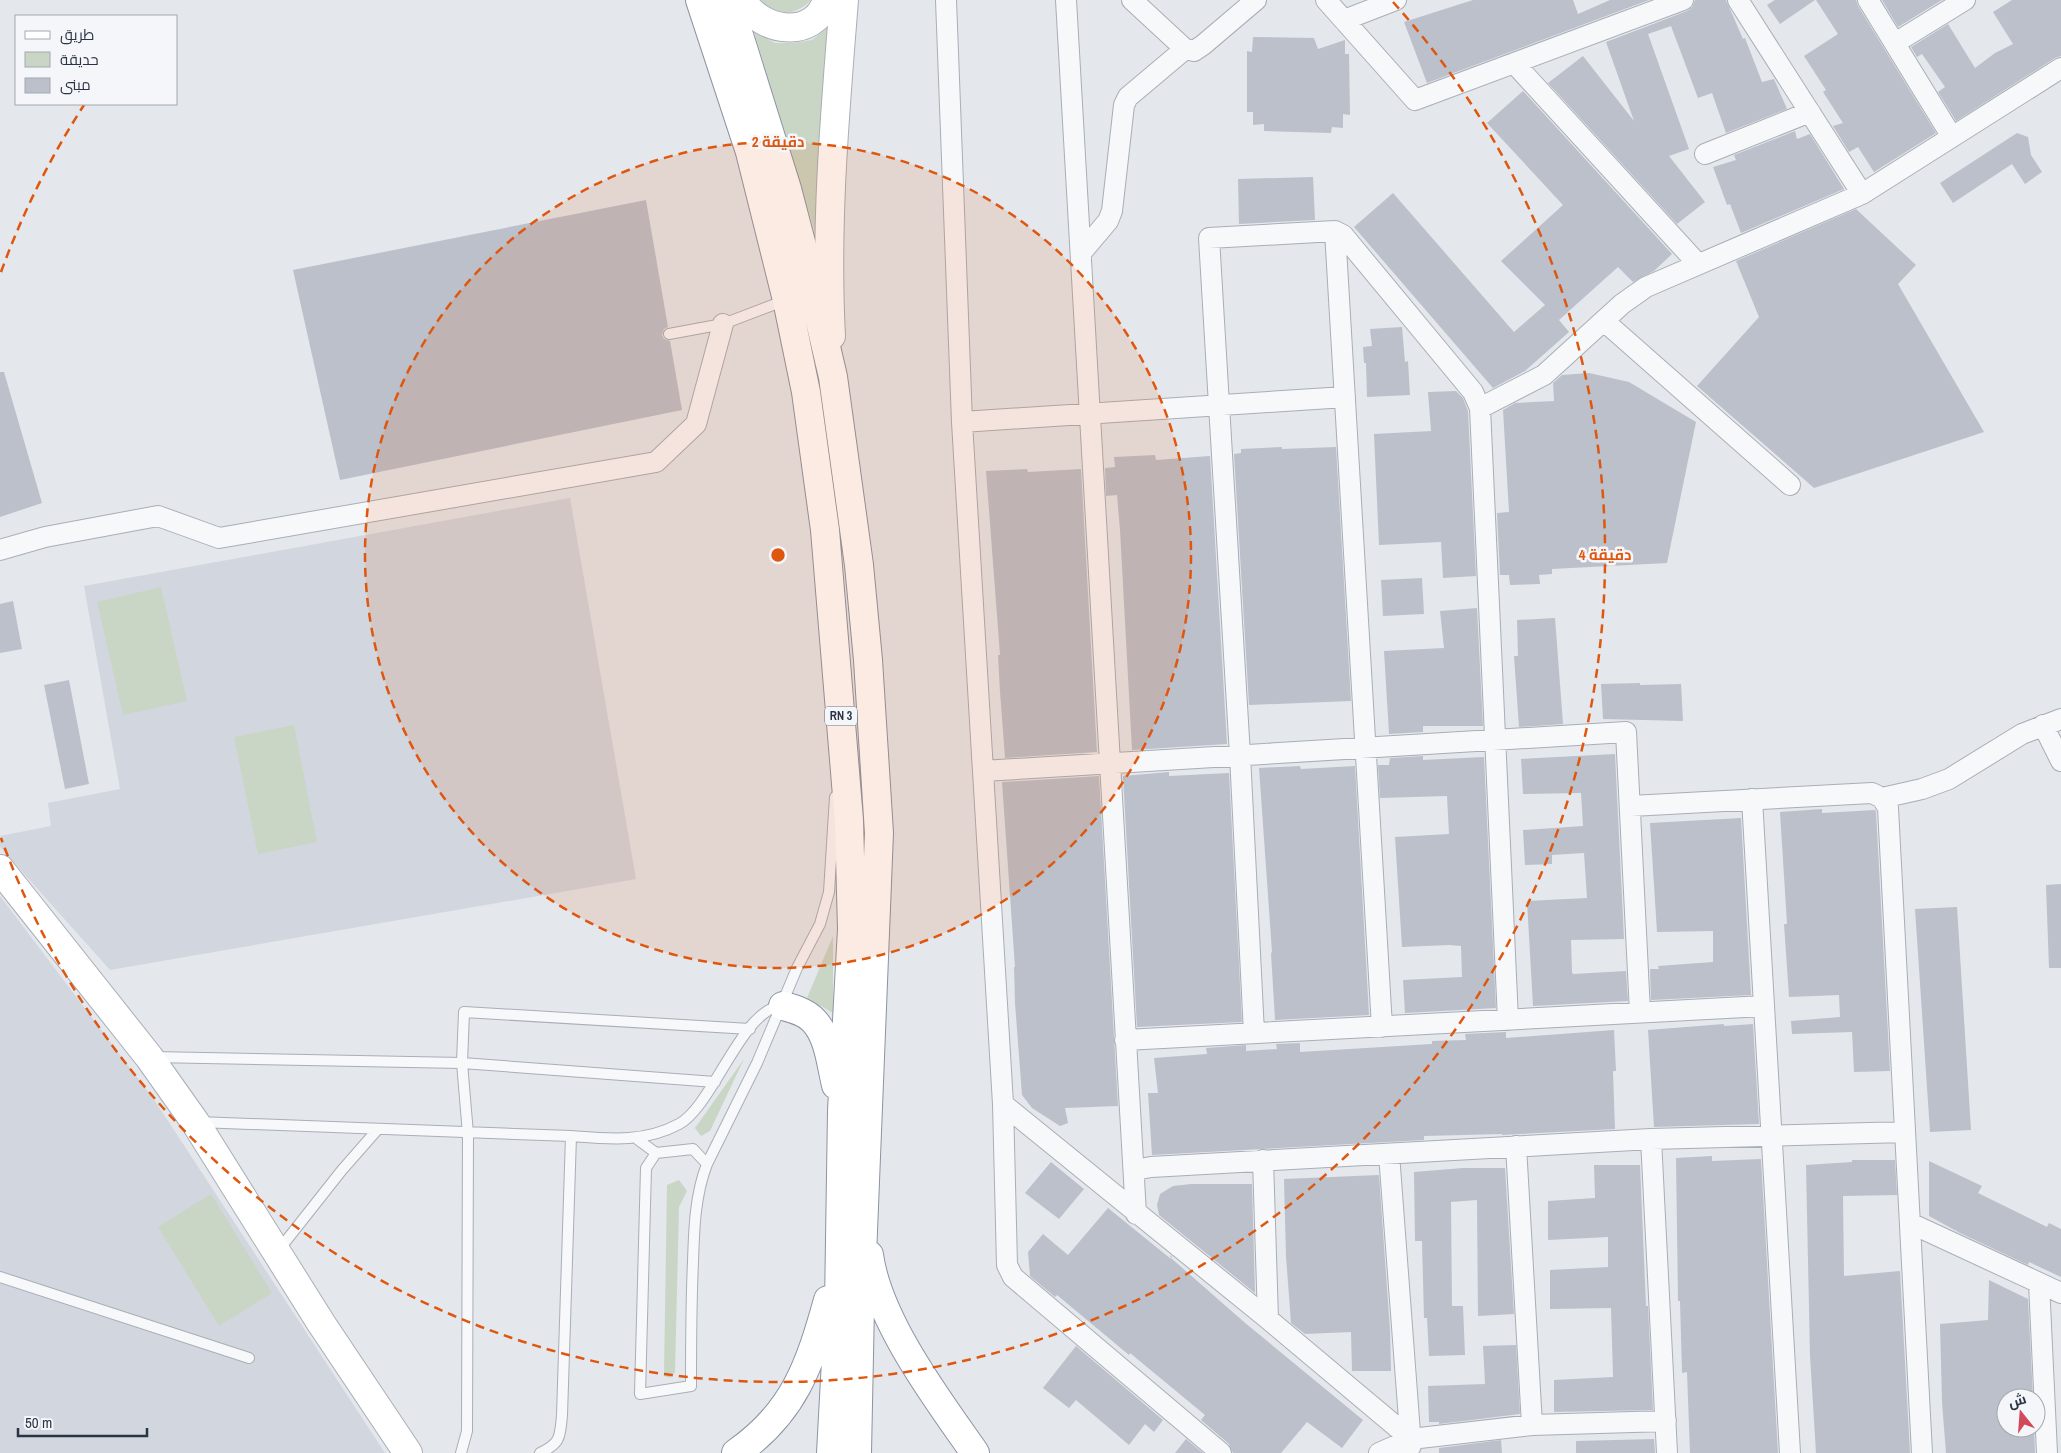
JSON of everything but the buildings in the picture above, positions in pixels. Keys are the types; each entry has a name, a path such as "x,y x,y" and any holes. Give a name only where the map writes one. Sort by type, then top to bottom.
{"main road":[{"name":"RN 3","path":"700,0 750,152 787,300 806,392 817,459 825,530 849,820 852,929 842,1111 839,1263 844,1450"},
{"name":"RN 3","path":"728,0 789,198 833,377 859,565 874,744 879,833 864,1214 844,1450"},
{"path":"742,0 754,16 778,28 802,25 811,20 819,14 827,0"},
{"path":"833,377 829,301 831,171 844,0"},
{"path":"1,872 149,1057 195,1122 321,1323 408,1453"},
{"path":"783,1006 803,1013 814,1021 821,1032 842,1111"},
{"path":"864,1214 870,1259 881,1298 898,1334 933,1391 976,1453"},
{"path":"736,1453 754,1440 773,1422 794,1394 810,1361 839,1263"}],"street":[{"path":"946,0 962,422 1003,1104 1007,1265 1013,1277 1220,1453"},
{"path":"1066,0 1091,414 1125,1040 1135,1170 1136,1214"},
{"path":"1132,0 1185,49 1194,51 1256,0"},
{"path":"1326,0 1415,100 1683,0"},
{"path":"1344,20 1396,0"},
{"path":"1738,0 1862,194"},
{"path":"1868,0 1952,137"},
{"path":"1895,43 1965,0"},
{"path":"1081,253 1108,221 1112,211 1124,104 1128,97 1185,49"},
{"path":"1514,63 1698,264"},
{"path":"1480,408 1544,375 1622,304 1646,287 1862,194 2061,68"},
{"path":"1705,154 1810,112"},
{"path":"1335,231 1382,1027"},
{"path":"1254,1033 1240,755 1209,238 1335,231 1343,235 1473,392 1480,408 1508,1020"},
{"path":"1604,321 1790,485"},
{"path":"0,550 45,537 158,516 219,538 656,462 696,424 723,324"},
{"path":"962,422 1345,397"},
{"path":"1882,798 1922,789 1948,779 2022,734 2052,722 2061,761"},
{"path":"983,771 1626,732 1640,1012"},
{"path":"1631,806 1872,793 1882,798 1888,808 1922,1453"},
{"path":"1752,800 1790,1453"},
{"path":"1125,1040 1764,1006"},
{"path":"1003,1104 1136,1214 1268,1319 1411,1446"},
{"path":"1135,1170 1151,1167 1263,1160 1651,1139 1905,1132"},
{"path":"1651,1139 1667,1453"},
{"path":"1516,1146 1532,1425"},
{"path":"1389,1154 1411,1446"},
{"path":"1263,1160 1268,1319"},
{"path":"1910,1223 2061,1293"},
{"path":"2039,1283 2047,1453"},
{"path":"1379,1453 1532,1425 1666,1421"}],"lane":[{"path":"669,334 723,324 787,300"},
{"path":"656,1153 646,1168 640,1394 691,1386 691,1306 694,1228 699,1184 783,1006 797,968 820,924 829,892 840,701"},
{"path":"195,1122 468,1134 571,1136 621,1140 637,1139 664,1132 682,1123 699,1104 715,1082 730,1054 763,1013 773,1006 783,1006"},
{"path":"461,1453 466,1431 468,1134 462,1063 464,1012 750,1029"},
{"path":"149,1057 462,1063 715,1082"},
{"path":"277,1252 342,1170 378,1129"},
{"path":"540,1453 552,1446 560,1437 571,1136"},
{"path":"637,1139 656,1153 681,1149 694,1150 707,1164"},
{"path":"0,1277 249,1358"}],"shaded area":[{"path":"570,498 636,879 110,970 0,847 0,836 51,826 48,803 120,789 84,586"},
{"path":"0,896 155,1101 385,1453 0,1453"}],"green space":[{"path":"761,0 811,0 799,9 789,13 778,13 768,8"},
{"path":"833,24 818,242 754,32 775,43 793,43 812,40"},
{"path":"161,587 187,701 123,715 97,602"},
{"path":"294,725 317,842 258,854 234,737"},
{"path":"833,936 833,1013 807,998"},
{"path":"744,1059 710,1131 701,1136 695,1128"},
{"path":"679,1180 687,1191 679,1207 675,1372 670,1378 664,1376 667,1185"},
{"path":"211,1194 272,1293 219,1326 158,1227"}]}
